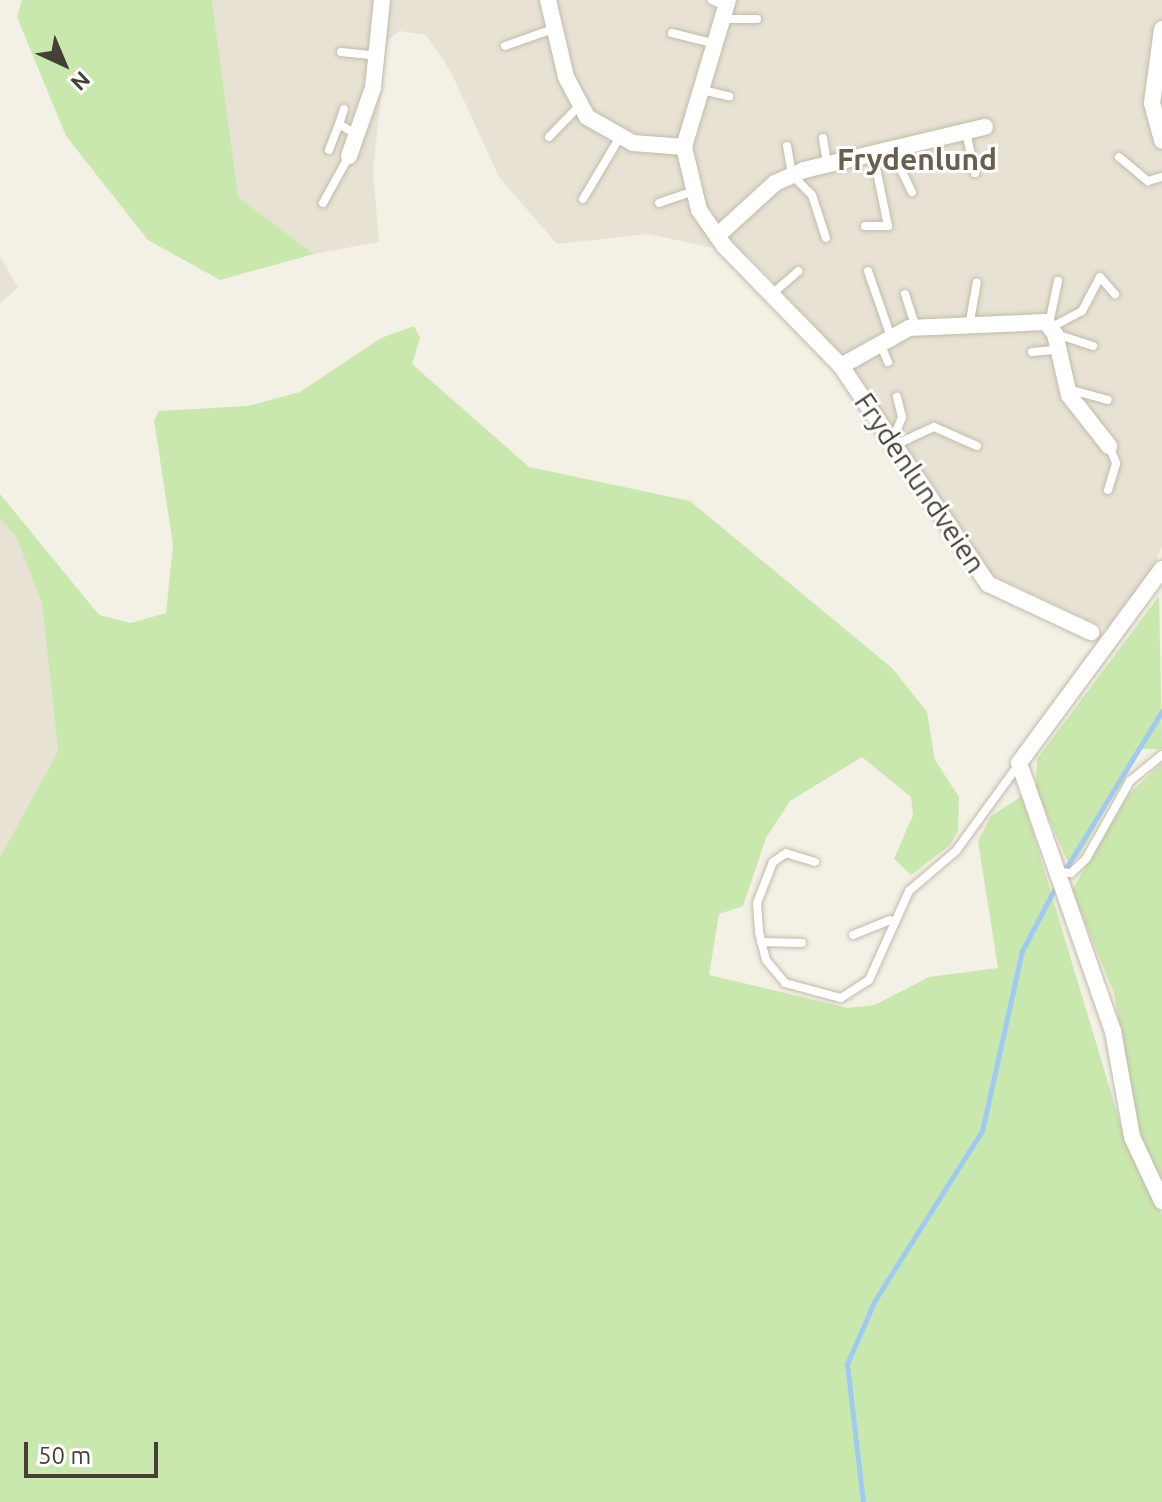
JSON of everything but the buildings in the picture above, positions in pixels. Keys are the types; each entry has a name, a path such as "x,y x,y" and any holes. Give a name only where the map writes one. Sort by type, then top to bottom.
{"street":[{"path":"349,156 378,56 382,0"},
{"path":"548,0 553,29 580,105 620,137 684,147"},
{"name":"Frydenlundveien","path":"723,6 716,45 684,147 693,191 717,236 841,366 988,584 1091,632"},
{"path":"1162,29 1152,103 1162,141"},
{"path":"717,236 792,175 827,163 985,127"},
{"name":"Frydenlundveien","path":"841,366 884,337 916,327 970,321 1053,334"},
{"path":"1053,334 1067,389 1109,446"},
{"path":"1162,569 1019,763 1113,1031 1132,1137 1162,1201"}],"lane":[{"path":"723,6 757,19"},
{"path":"505,46 553,29"},
{"path":"672,33 716,45"},
{"path":"341,52 378,56"},
{"path":"702,90 729,96"},
{"path":"549,137 580,105"},
{"path":"329,150 344,109"},
{"path":"339,124 357,135"},
{"path":"966,132 975,173"},
{"path":"583,199 620,137"},
{"path":"823,138 827,163"},
{"path":"787,146 792,175 812,195 826,238"},
{"path":"891,148 912,192"},
{"path":"865,226 888,226 873,152"},
{"path":"323,203 349,156"},
{"path":"1119,157 1148,181 1162,177"},
{"path":"659,203 693,191"},
{"path":"771,295 798,271"},
{"path":"868,271 888,362"},
{"path":"1032,352 1082,311 1100,277 1115,294"},
{"path":"1053,334 1058,281"},
{"path":"970,321 977,283"},
{"path":"905,294 916,327"},
{"path":"1053,334 1093,346"},
{"path":"1067,389 1108,400"},
{"path":"893,444 902,417 897,397"},
{"path":"893,444 934,427 977,446"},
{"path":"1108,490 1116,463 1109,446"},
{"path":"1056,872 1071,873 1086,859 1130,781 1162,755"},
{"path":"815,862 786,853 773,862 757,903 761,942 785,983 841,998 869,980 891,919 909,891 956,851 1019,763"},
{"path":"853,935 891,919"},
{"path":"761,942 802,943"}],"shaded area":[{"path":"212,0 1162,0 1162,546 1125,637 990,574 839,353 748,255 648,234 557,244 499,177 450,70 426,35 400,31 387,41 373,171 379,242 314,254 237,197"},
{"path":"0,256 18,288 0,303"},
{"path":"0,518 16,535 42,604 58,751 0,857"}],"green space":[{"path":"22,0 212,0 238,197 314,254 220,280 148,240 66,136 17,17"},
{"path":"414,326 420,338 412,364 529,467 690,501 892,668 927,712 935,760 959,797 958,831 950,845 911,875 894,859 913,815 911,797 862,757 790,801 766,838 743,906 719,914 709,975 848,1008 875,1005 929,977 998,968 978,841 991,816 1022,796 1124,1136 1162,1215 1162,1502 0,1502 0,857 58,751 42,604 16,536 0,518 0,494 99,615 131,623 166,613 173,545 154,420 159,411 248,406 300,392 381,338"},
{"path":"1159,596 1162,749 1140,749 1078,858 1068,862 1036,789 1037,759"},
{"path":"1162,763 1162,1189 1139,1130 1114,993 1072,890 1129,794"}],"waterway":[{"path":"1063,873 1162,711"},
{"path":"863,1502 847,1364 875,1300 982,1131 1022,951 1058,882"}],"district":[{"name":"Frydenlund","path":"917,159"}]}
